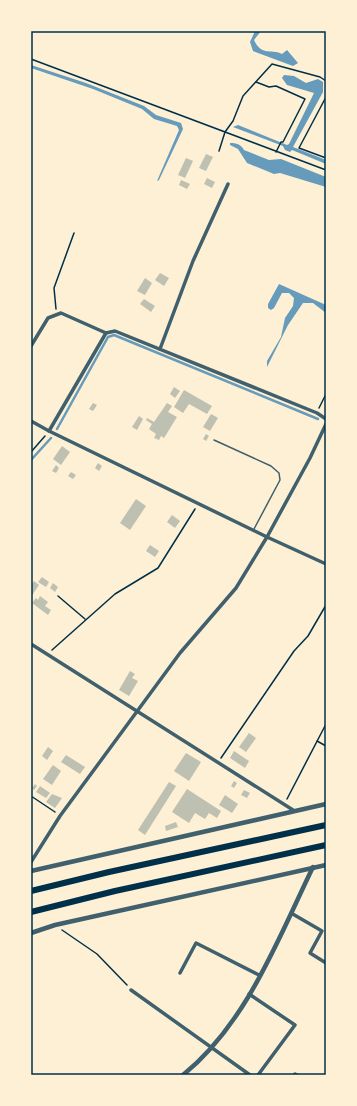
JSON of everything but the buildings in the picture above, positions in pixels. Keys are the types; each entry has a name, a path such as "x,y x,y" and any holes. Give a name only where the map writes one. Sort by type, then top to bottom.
{"highway":[{"path":"31,891 184,855 326,825"},
{"path":"31,912 115,891 326,845"}],"street":[{"path":"160,349 192,261 228,184"},
{"path":"31,346 48,318 61,313 106,333 115,331 317,413 326,419"},
{"path":"49,431 106,333"},
{"path":"31,421 267,538 326,564"},
{"path":"31,862 60,816 180,653 236,588 267,538 310,458 326,424"},
{"path":"31,644 47,656 293,810"},
{"path":"31,871 293,810 326,804"},
{"path":"31,933 56,925 326,865"},
{"path":"183,1075 227,1029 249,994 260,975 313,868"},
{"path":"291,913 322,932 310,953 326,963"},
{"path":"180,973 196,943 260,975"},
{"path":"131,990 210,1048 250,1075"},
{"path":"249,994 295,1025 258,1075"}],"lane":[{"path":"214,440 271,466 279,473 280,480 253,530"}],"path":[{"path":"31,59 326,170"},
{"path":"219,151 225,132 233,121 243,96 272,64 320,77 326,81"},
{"path":"256,82 270,87 276,86 305,99 283,142 281,142 276,152"},
{"path":"326,97 299,148 326,158"},
{"path":"57,315 54,302 54,288 74,233"},
{"path":"317,413 326,394"},
{"path":"31,452 49,431"},
{"path":"47,656 85,619 115,594 158,568 199,504"},
{"path":"58,596 85,619"},
{"path":"218,762 294,651 308,636 326,605"},
{"path":"284,804 326,724"},
{"path":"317,741 326,746"},
{"path":"31,796 60,816"},
{"path":"56,925 97,954 131,990"}],"water":[{"path":"255,31 261,31 254,40 260,49 282,54 287,50 298,63 293,66 253,51 250,42"},
{"path":"31,65 86,83 144,106 156,115 181,123 183,129 159,180 157,181 179,130 177,126 154,119 142,109 93,89 31,68"},
{"path":"284,75 294,76 306,83 318,79 323,82 323,92 293,147 326,160 326,164 292,150 290,152 285,150 283,146 233,127 238,125 287,145 289,144 314,93 287,85 282,78"},
{"path":"230,143 238,144 244,150 269,160 281,159 326,177 326,187 280,173 274,174 247,163 238,149 230,145"},
{"path":"279,284 326,305 326,313 313,303 303,303 288,325 267,367 267,361 281,337 285,318 293,306 294,298 289,293 282,293 274,308 271,310 268,308 268,304"}],"waterway":[{"path":"57,429 108,337 114,335 318,419"},
{"path":"31,460 51,438"}]}
